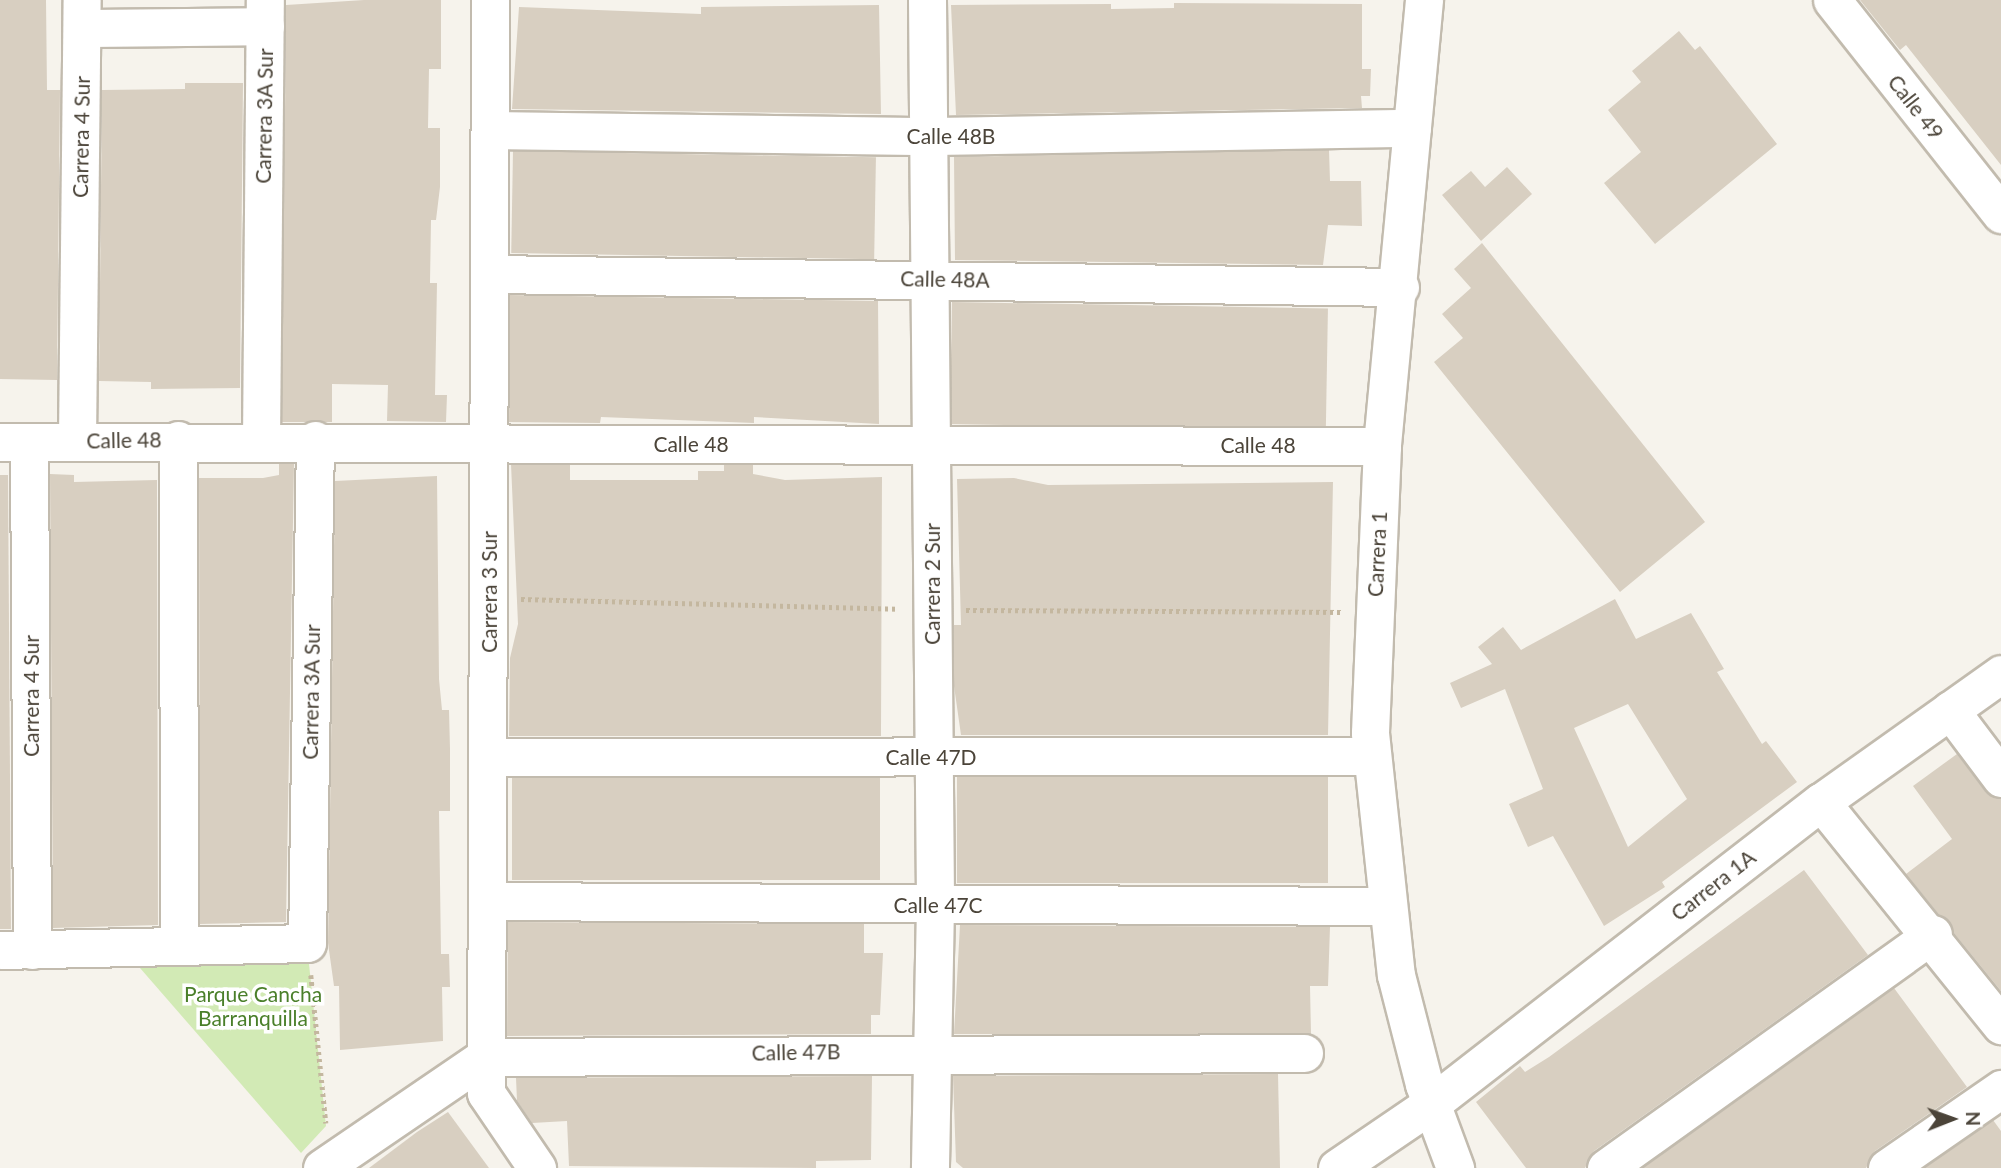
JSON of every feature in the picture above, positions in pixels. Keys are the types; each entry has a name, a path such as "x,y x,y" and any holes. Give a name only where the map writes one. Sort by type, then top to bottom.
{"street":[{"name":"Carrera 3 Sur","path":"490,0 492,444 485,1093 537,1168"},
{"name":"Carrera 2 Sur","path":"927,0 933,136 929,757 935,905 930,1168"},
{"name":"Carrera 1","path":"1424,0 1400,287 1382,446 1371,756 1386,906 1396,975 1431,1104 1455,1168"},
{"name":"Calle 49","path":"1832,0 2001,214"},
{"path":"82,14 265,13"},
{"name":"Carrera 3A Sur","path":"261,441 265,13"},
{"name":"Carrera 4 Sur","path":"77,441 82,14"},
{"name":"Calle 48B","path":"490,130 933,136 1412,128"},
{"name":"Calle 48A","path":"490,274 1400,287"},
{"path":"178,440 178,943"},
{"name":"Carrera 3A Sur","path":"307,943 315,440"},
{"name":"Calle 48","path":"15,442 315,440 492,444 1382,446"},
{"name":"Carrera 4 Sur","path":"15,442 16,950"},
{"name":"Carrera 1A","path":"1337,1168 1431,1104 1821,802 2001,674"},
{"path":"1950,710 2001,778"},
{"name":"Calle 47D","path":"490,757 1371,756"},
{"path":"1821,802 1933,934 2001,1025"},
{"name":"Calle 47C","path":"489,901 1386,906"},
{"path":"1606,1168 1933,934"},
{"path":"16,950 178,943 307,943"},
{"name":"Calle 47B","path":"485,1057 932,1050 1304,1053"},
{"path":"331,1161 485,1057"},
{"path":"1887,1168 2001,1089"}],"path":[{"path":"307,943 331,1161"}],"green space":[{"name":"Parque Cancha Barranquilla","path":"120,945 307,945 326,1126 301,1153"}],"building":[{"path":"0,0 46,0 47,90 60,90 57,380 0,379"},
{"path":"364,0 441,0 441,69 429,69 428,128 440,128 440,187 436,220 431,220 430,283 437,283 435,395 447,395 446,422 387,421 388,385 332,384 332,422 282,422 286,5"},
{"path":"1860,0 2001,0 2001,165 1906,45 1900,50"},
{"path":"1174,3 1362,4 1362,69 1371,69 1370,96 1361,96 1362,108 956,115 951,5 1111,4 1111,9 1174,8"},
{"path":"879,5 881,114 512,109 519,7 701,14 701,7"},
{"path":"1679,31 1695,50 1700,46 1777,144 1655,244 1604,183 1641,152 1608,110 1641,82 1632,71"},
{"path":"185,83 243,83 240,388 151,389 151,382 99,381 102,90 185,89"},
{"path":"1329,150 1330,181 1361,181 1362,226 1328,225 1323,265 955,260 954,157"},
{"path":"513,151 876,157 874,259 511,253"},
{"path":"1507,167 1532,194 1481,241 1442,195 1471,171 1485,187"},
{"path":"1482,243 1705,522 1620,592 1434,362 1463,338 1442,314 1471,288 1454,269"},
{"path":"510,295 878,301 879,424 754,417 754,423 601,417 600,423 509,422"},
{"path":"952,302 1328,309 1326,431 950,424"},
{"path":"279,464 294,464 286,922 200,924 199,478 263,478 279,475"},
{"path":"511,464 570,465 570,480 698,480 698,471 724,471 724,465 753,465 753,474 785,480 882,477 881,736 509,736 510,658 518,624"},
{"path":"50,474 74,475 74,482 157,480 158,925 53,928"},
{"path":"0,475 8,475 11,929 0,929"},
{"path":"437,476 439,679 442,710 449,710 450,749 450,811 439,811 441,954 449,954 450,987 442,987 443,1041 340,1050 339,986 334,986 328,943 335,481"},
{"path":"1014,478 1048,485 1333,482 1328,735 961,735 954,686 954,625 961,625 957,479"},
{"path":"1615,599 1636,639 1691,613 1724,669 1717,672 1762,744 1766,741 1797,782 1662,882 1665,887 1604,926 1553,836 1528,847 1509,804 1543,789 1505,689 1461,708 1450,683 1492,664 1478,647 1503,627 1521,650","holes":["1628,704 1687,799 1628,847 1574,728"]},
{"path":"1957,754 1985,791 2001,799 2001,991 1906,874 1952,839 1913,786"},
{"path":"957,777 1328,777 1328,883 957,883"},
{"path":"512,778 880,778 880,880 512,880"},
{"path":"1804,870 1868,955 1594,1151 1585,1168 1526,1168 1476,1102 1520,1066 1525,1072 1549,1057"},
{"path":"508,922 864,924 864,953 883,953 880,1015 871,1015 871,1034 507,1036"},
{"path":"960,925 1330,927 1328,986 1310,986 1311,1034 954,1034"},
{"path":"1894,988 1967,1087 1875,1151 1866,1168 1642,1168"},
{"path":"1278,1074 1280,1168 963,1168 956,1162 953,1076"},
{"path":"872,1076 871,1160 816,1161 816,1168 569,1166 567,1121 532,1123 517,1101 516,1078"},
{"path":"448,1112 489,1168 369,1168 417,1132"},
{"path":"1993,1120 2001,1131 2001,1168 1924,1168"}]}
